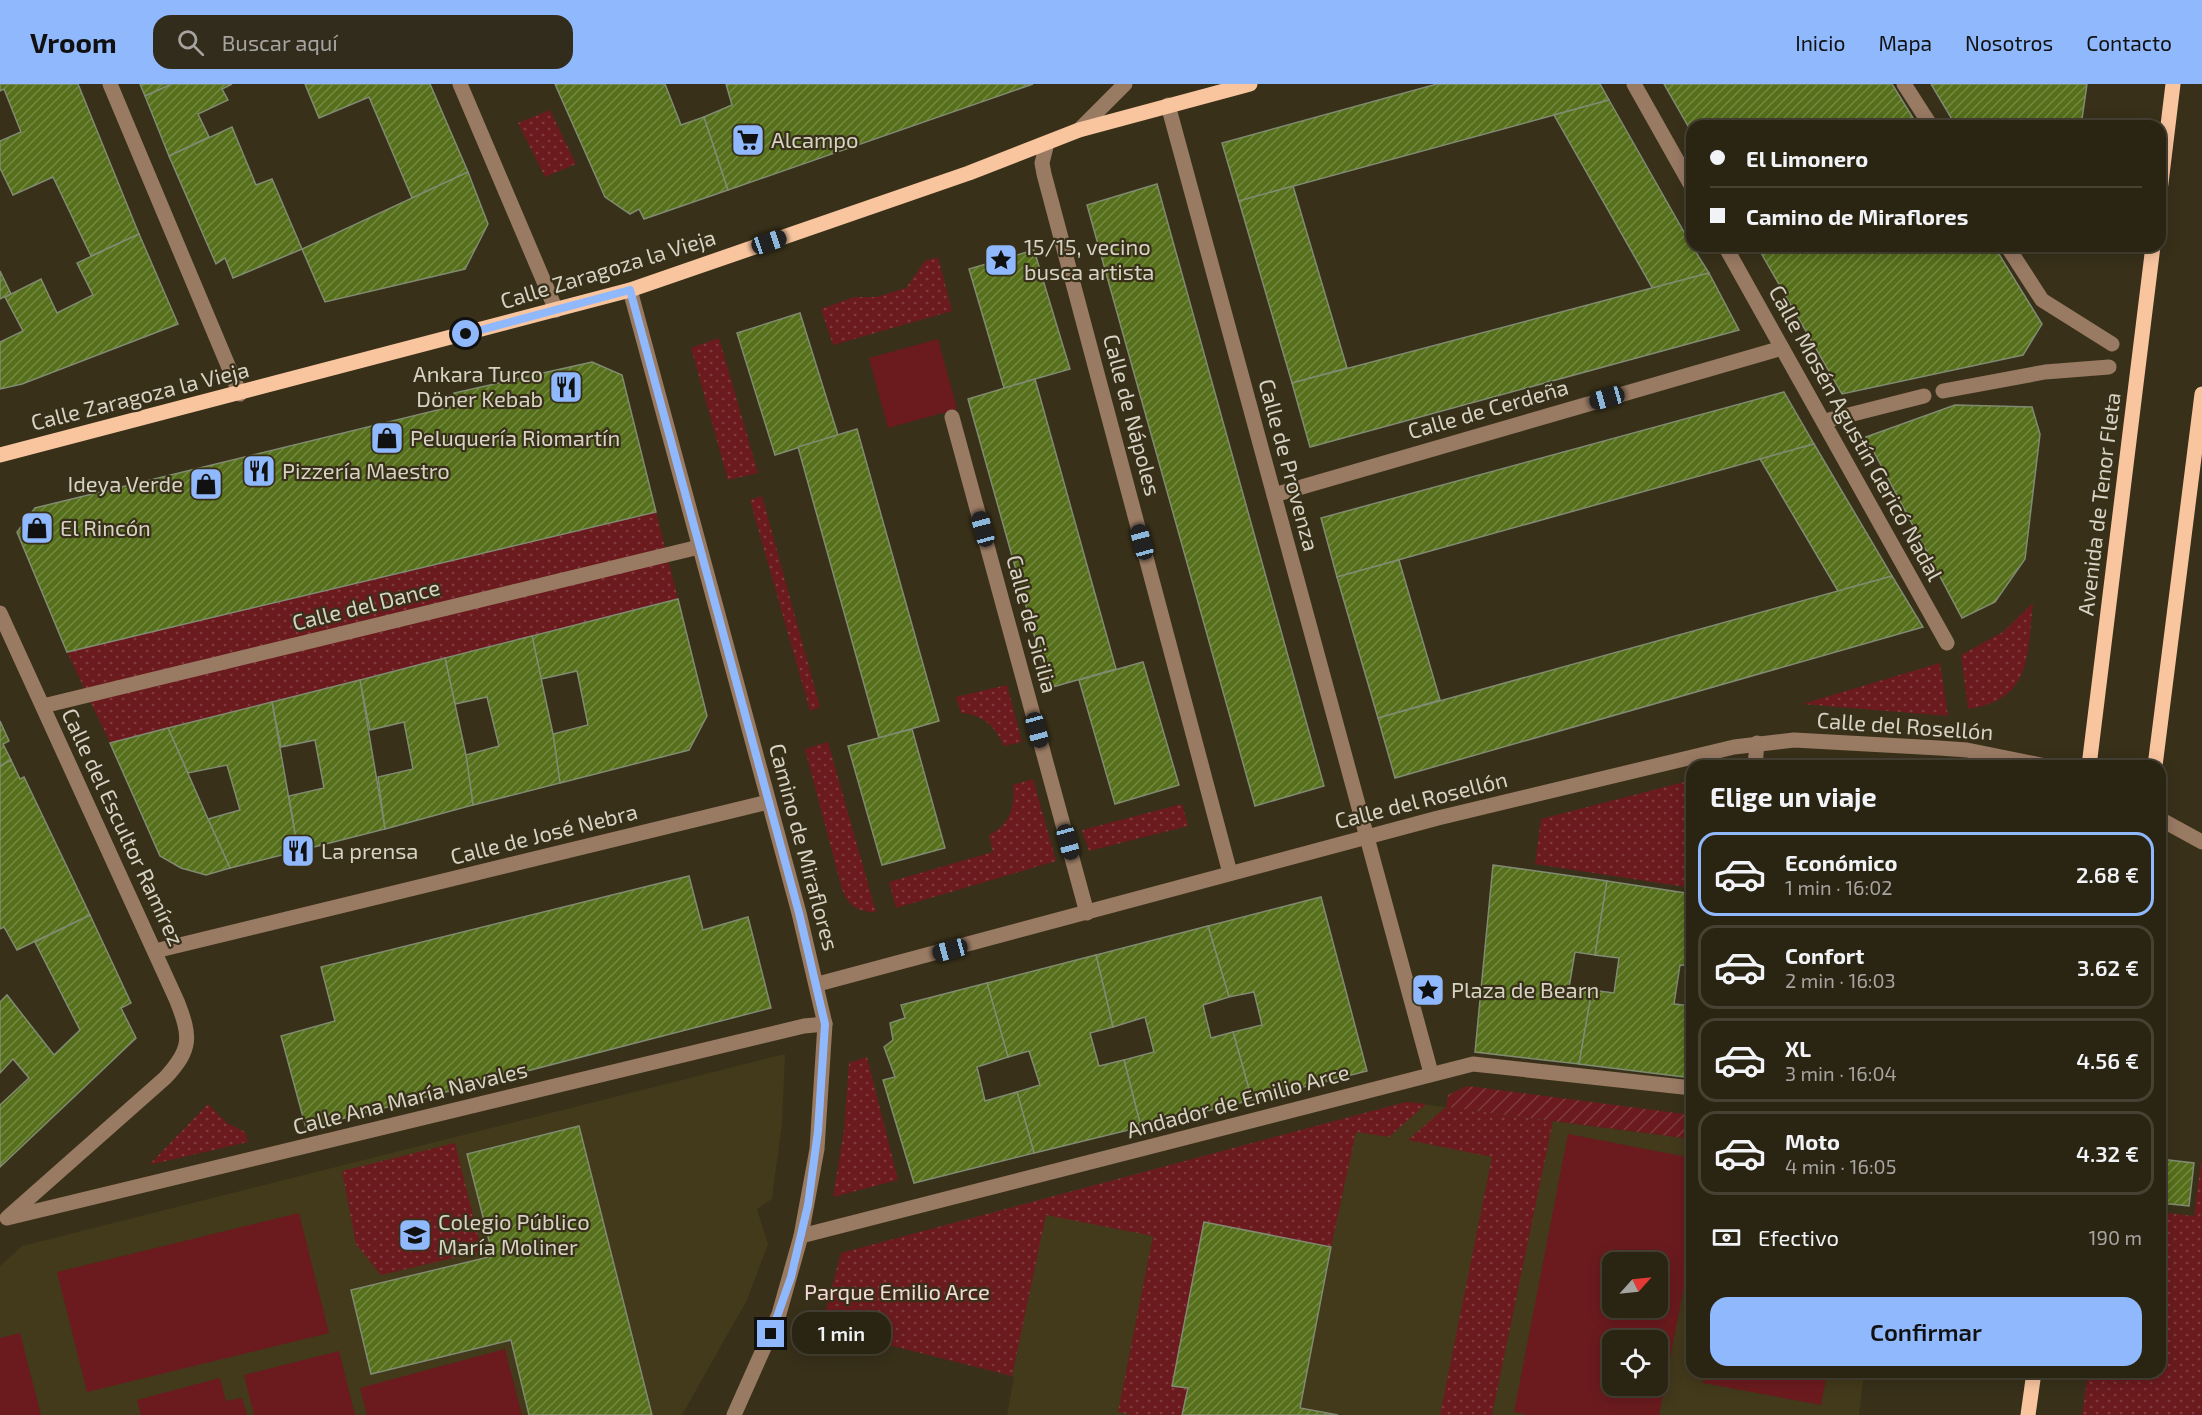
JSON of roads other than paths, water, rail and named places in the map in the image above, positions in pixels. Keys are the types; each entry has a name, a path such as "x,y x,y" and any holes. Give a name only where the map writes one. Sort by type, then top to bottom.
{"main road":[{"name":"Calle Zaragoza la Vieja","path":"0,455 630,290 1079,130 1250,84"},
{"path":"2166,142 2173,84"},
{"name":"Avenida de Tenor Fleta","path":"2090,760 2152,252"},
{"path":"2156,760 2202,394"},
{"path":"2028,1415 2033,1378"}],"street":[{"path":"110,84 240,394"},
{"path":"460,84 556,310"},
{"path":"1079,130 1125,84"},
{"path":"1634,84 1686,176"},
{"path":"1904,84 1927,120"},
{"name":"Calle de Provenza","path":"1168,105 1275,495 1365,837 1387,907 1431,1073"},
{"name":"Calle de Nápoles","path":"1047,143 1042,163 1044,174 1230,873"},
{"name":"Calle Mosén Agustín Gericó Nadal","path":"1728,252 1825,421 1947,643"},
{"path":"2011,252 2042,300 2112,344"},
{"name":"Camino de Miraflores","path":"630,290 818,984 825,1024 817,1149 801,1236 779,1314 764,1354 734,1415"},
{"name":"Calle de Cerdeña","path":"1275,495 1782,348"},
{"path":"1943,391 2045,372 2109,367"},
{"path":"1825,421 1924,396"},
{"name":"Calle de Sicilia","path":"952,417 1087,913"},
{"name":"Calle del Dance","path":"43,706 699,547"},
{"name":"Calle del Escultor Ramírez","path":"0,614 155,951 187,1026 188,1046 179,1062 3,1221"},
{"name":"Calle del Rosellón","path":"818,984 1365,837 1685,758 1757,743 1794,740 1967,750 2016,760"},
{"path":"1756,760 1757,743"},
{"name":"Calle de José Nebra","path":"155,951 768,802"},
{"path":"2166,822 2202,842"},
{"name":"Calle Ana María Navales","path":"3,1221 793,1028 825,1024"},
{"name":"Andador de Emilio Arce","path":"801,1236 1473,1064 1686,1087"}],"place":[{"name":"Alcampo","path":"748,140"},
{"name":"15/15, vecino busca artista","path":"1001,260"},
{"name":"Ankara Turco Döner Kebab","path":"566,387"},
{"name":"Peluquería Riomartín","path":"387,438"},
{"name":"Pizzería Maestro","path":"259,471"},
{"name":"Ideya Verde","path":"206,484"},
{"name":"El Rincón","path":"37,528"},
{"name":"La prensa","path":"298,851"},
{"name":"Plaza de Bearn","path":"1428,990"},
{"name":"Colegio Público María Moliner","path":"415,1235"}],"park label":[{"name":"Parque Emilio Arce","path":"897,1292"}]}
